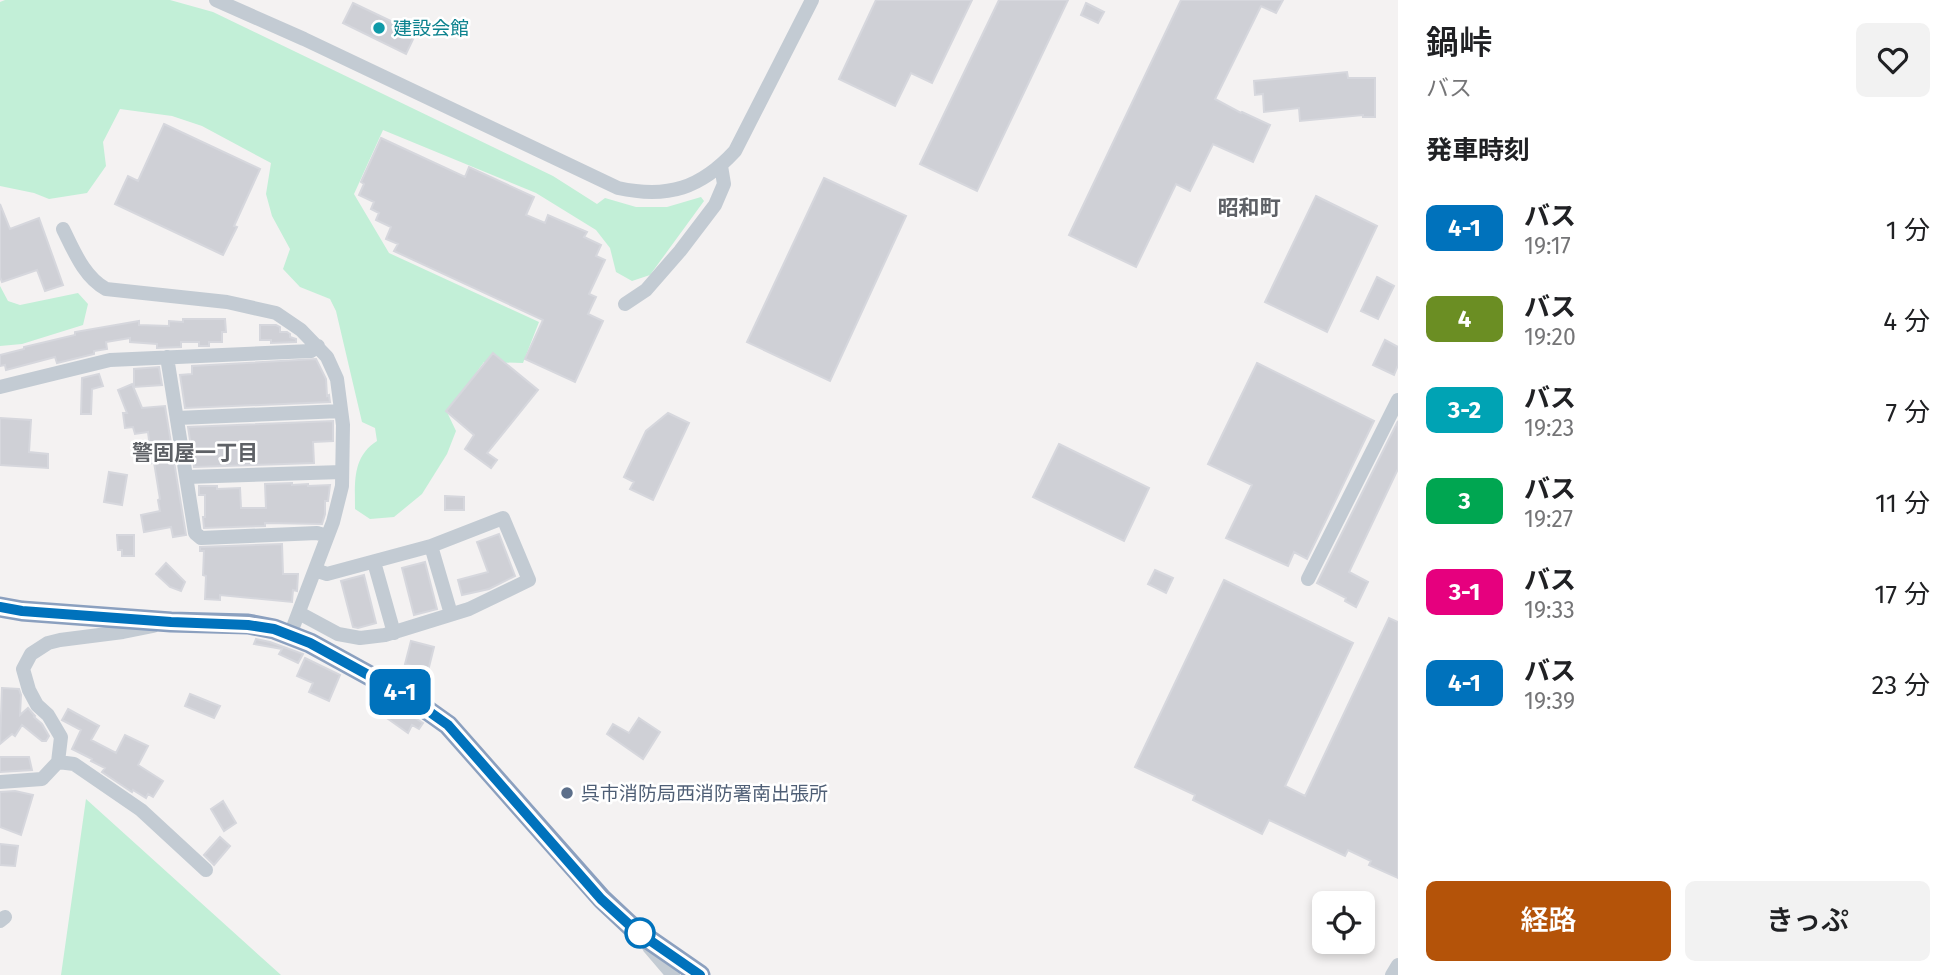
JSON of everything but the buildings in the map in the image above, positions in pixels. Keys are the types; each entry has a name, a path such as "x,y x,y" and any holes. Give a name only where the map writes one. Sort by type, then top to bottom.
{"highway":[{"path":"0,607 171,622 248,625 274,629 310,643 410,698 448,725 601,899 635,930 700,975"}],"street":[{"path":"216,0 618,188 640,192 672,190 702,180 721,166 735,150 812,0"},
{"path":"625,304 646,290 715,205 724,184 721,166"},
{"path":"63,229 94,282 106,289 227,302 276,313 301,330 327,357 337,379 343,425 342,486 327,536 290,635"},
{"path":"1,385 110,360 311,351 318,346"},
{"path":"167,357 195,533 201,538 317,533 327,536"},
{"path":"1308,579 1398,400"},
{"path":"177,418 341,411"},
{"path":"186,477 342,472"},
{"path":"299,612 338,634 360,638 394,633 469,609 529,580 503,518 431,547 327,575 315,570"},
{"path":"431,547 452,614"},
{"path":"374,562 394,633"},
{"path":"0,782 42,779 58,762 61,737 48,715 37,705 23,669 31,654 48,643 60,640 123,632 171,622"},
{"path":"58,762 74,764 141,810 206,870"},
{"path":"635,930 673,975"},
{"path":"1392,975 1398,965"}],"green space":[{"path":"170,0 213,12 553,176 597,204 605,198 636,207 667,207 701,197 704,201 650,275 632,281 616,272 610,248 596,230 536,193 383,130 354,194 389,253 539,322 523,363 484,362 447,412 456,431 447,454 422,494 394,517 370,519 355,509 355,480 359,462 369,447 377,441 375,428 362,422 336,311 330,299 300,287 283,269 290,249 272,216 266,194 271,163 202,126 172,116 120,109 103,142 106,166 87,193 49,199 0,186 0,2"},
{"path":"0,286 8,301 20,305 78,293 88,304 83,325 22,344 0,346"},
{"path":"86,799 281,975 61,975"}],"bus line":[{"name":"4-1","path":"0,607 171,622 248,625 274,629 310,643 410,698 448,725 601,899 635,930 700,975"}],"place":[{"name":"建設会館","path":"379,28"},
{"name":"呉市消防局西消防署南出張所","path":"567,793"}],"district":[{"name":"昭和町","path":"1249,208"},
{"name":"警固屋一丁目","path":"195,453"}]}
